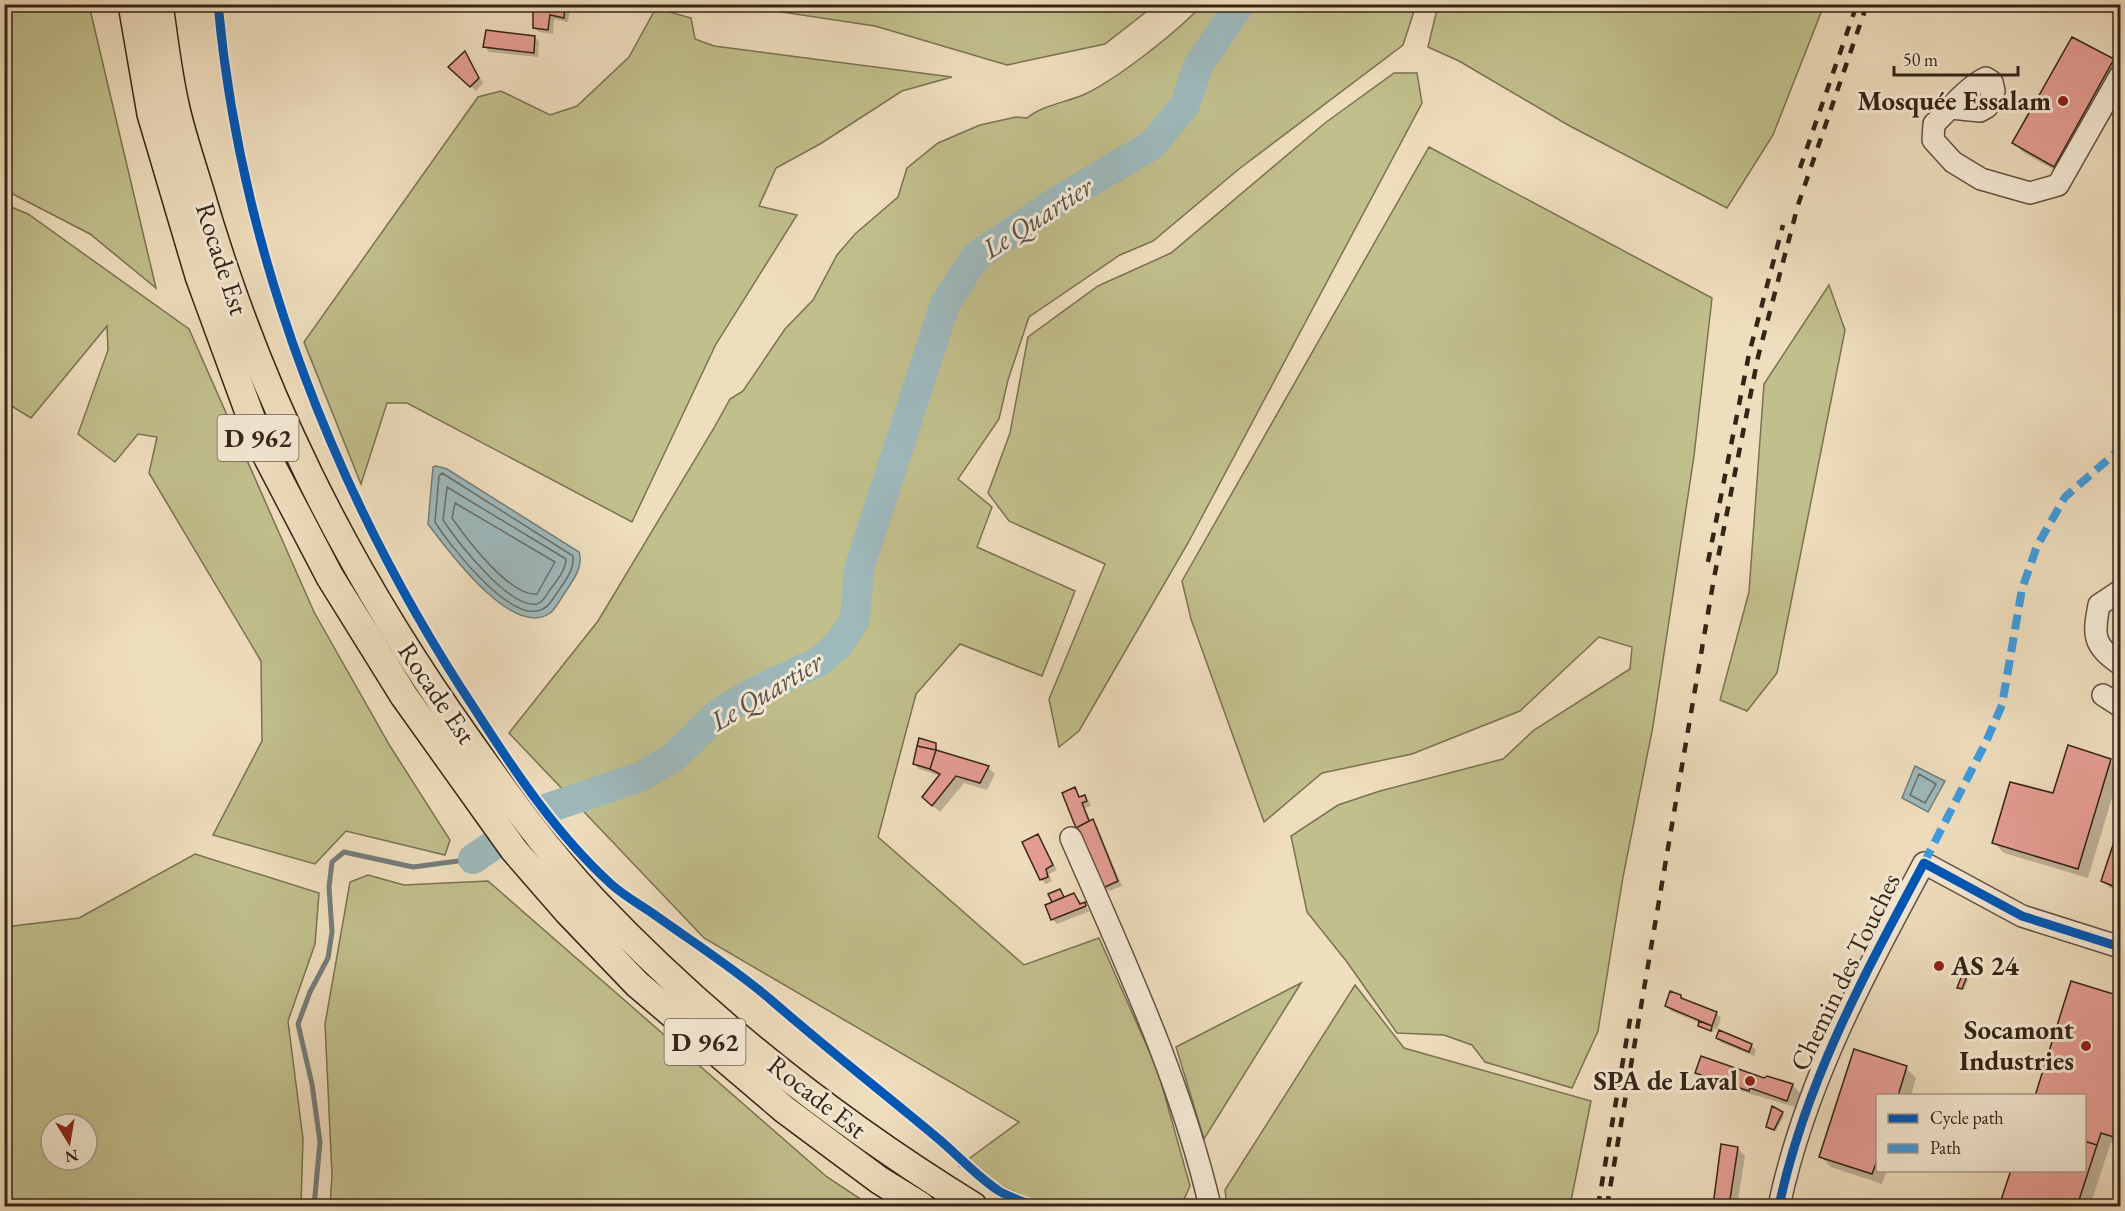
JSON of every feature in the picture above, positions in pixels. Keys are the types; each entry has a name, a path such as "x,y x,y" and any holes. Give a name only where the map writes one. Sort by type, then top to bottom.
{"main road":[{"name":"Rocade Est","path":"132,4 154,125 199,276 261,445 330,577 404,696 514,850 567,911 637,984 785,1110 879,1180 921,1206"},
{"name":"Rocade Est","path":"159,4 176,108 221,266 280,418 351,558 419,672 537,834 592,899 689,994 826,1107 919,1173 973,1206"}],"street":[{"path":"1951,108 1934,124 1932,132 1936,146 1953,162 1981,179 2030,193 2058,185 2121,76"},
{"path":"2121,591 2099,605 2094,632 2100,649 2121,664"},
{"path":"1071,838 1156,1035 1202,1174 1210,1206"},
{"name":"Chemin des Touches","path":"1779,1206 1788,1163 1815,1084 1853,995 1923,862 2022,916 2121,947"}],"shaded area":[{"path":"1155,4 1105,44 1007,65 875,26 735,5"},
{"path":"1438,4 1824,5 1773,135 1727,208 1568,125 1459,61 1428,47"},
{"path":"4,5 89,5 156,288 90,234 5,190"},
{"path":"1202,5 1416,5 1403,45 1239,169 1153,241 1120,255 1029,317 1008,380 999,419 958,479 992,507 977,547 1075,591 1042,676 960,644 916,694 878,837 1024,965 1099,938 1158,1071 1190,1186 1181,1206 1045,1206 959,1166 1019,1122 704,938 509,733 598,621 730,399 743,391 785,329 813,300 837,255 855,234 898,197 907,168 938,143 980,125 1016,117 1027,118 1040,110 1097,88 1146,54"},
{"path":"656,8 691,18 695,39 714,46 952,77 902,91 820,144 776,168 759,206 797,215 716,344 632,522 407,403 387,403 361,484 304,342 478,97 501,91 550,115 577,106 629,57"},
{"path":"1394,73 1417,73 1422,103 1188,543 1079,731 1059,747 1049,699 1105,564 1009,521 988,493 1010,433 1028,337 1098,286 1171,253 1325,123"},
{"path":"1429,147 1712,298 1694,456 1653,726 1623,877 1598,1031 1572,1088 1485,1062 1472,1045 1444,1035 1397,1033 1347,962 1307,912 1291,836 1338,805 1380,791 1503,759 1534,730 1630,669 1632,647 1599,637 1520,711 1412,754 1322,773 1264,822 1191,619 1182,581"},
{"path":"4,204 28,214 189,329 314,612 390,746 450,840 445,855 346,831 315,864 213,835 262,741 261,661 149,473 157,437 138,434 115,462 78,434 108,350 107,326 31,418 5,402"},
{"path":"1829,285 1845,330 1777,673 1747,711 1720,700 1749,592 1764,384"},
{"path":"195,854 319,893 315,944 288,1021 303,1139 301,1206 5,1206 5,927 79,918"},
{"path":"368,875 404,885 488,881 827,1177 871,1206 330,1206 332,1175 325,1024 350,882"},
{"path":"1301,983 1204,1139 1176,1047"},
{"path":"1355,985 1404,1048 1591,1101 1570,1206 1227,1206 1225,1190"}],"water":[{"path":"433,467 447,469 579,552 580,563 576,574 550,613 535,618 518,614 500,603 465,570 437,536 428,524"},
{"path":"1915,766 1945,781 1928,812 1902,798"}],"building":[{"path":"533,4 572,4 565,6 564,18 550,15 548,30 533,28"},
{"path":"486,30 535,36 534,53 483,47"},
{"name":"Mosquée Essalam","path":"2072,37 2114,59 2054,167 2012,143"},
{"path":"465,51 479,78 470,87 448,67"},
{"path":"919,738 936,743 936,750 917,746"},
{"path":"2068,745 2111,759 2078,869 1992,843 2010,782 2053,793"},
{"path":"917,746 936,750 930,769 913,764"},
{"path":"936,750 989,766 980,783 956,776 932,806 922,797 940,774 930,769"},
{"path":"1075,787 1079,797 1085,795 1087,801 1082,803 1089,821 1076,828 1062,793"},
{"path":"1093,819 1118,881 1103,888 1076,828"},
{"path":"1038,834 1053,865 1046,869 1048,877 1040,880 1022,842"},
{"path":"2114,842 2120,844 2120,889 2101,881"},
{"path":"1060,889 1064,897 1052,902 1048,894"},
{"path":"1074,893 1080,904 1085,902 1086,906 1051,920 1045,905"},
{"path":"1962,975 1967,976 1962,989 1957,988"},
{"name":"Socamont Industries","path":"2071,981 2120,996 2120,1139 2101,1133 2097,1145 2086,1142 2086,1094 2036,1094"},
{"path":"1670,991 1681,995 1681,998 1717,1012 1712,1026 1665,1006"},
{"path":"1699,1021 1712,1026 1711,1031 1698,1026"},
{"path":"1719,1030 1752,1044 1749,1052 1716,1038"},
{"path":"1854,1049 1907,1066 1899,1094 1876,1094 1876,1163 1872,1174 1819,1157"},
{"name":"SPA de Laval","path":"1701,1056 1764,1078 1767,1076 1793,1084 1787,1101 1695,1073"},
{"path":"1772,1106 1783,1112 1774,1130 1766,1127"},
{"path":"2086,1142 2097,1145 2077,1206 1999,1206 2010,1172 2086,1172"},
{"path":"1721,1144 1738,1147 1729,1206 1713,1206"}],"waterway":[{"name":"Le Quartier","path":"473,859 548,808 640,777 674,757 719,713 756,691 820,661 840,643 855,619 859,569 945,304 975,257 1059,200 1152,145 1185,105 1198,66 1240,4"},
{"name":"Le Quartier","path":"314,1206 320,1142 312,1084 298,1024 310,992 328,958 332,932 329,887 332,862 344,852 413,867 473,859"}],"railway":[{"path":"1800,168 1857,4"},
{"path":"1607,1206 1714,578 1758,357 1798,205 1867,4"},
{"path":"1708,562 1749,354 1783,225"},
{"path":"1598,1206 1631,1014"}],"marked path":[{"path":"1924,863 1986,742 2002,705 2022,589 2037,546 2065,497 2120,449"}],"cycle path":[{"path":"218,4 230,98 248,191 273,283 304,373 339,461 380,547 426,631 506,757 555,824 616,888 757,989 991,1185 1033,1206"},
{"path":"1779,1206 1790,1160 1821,1072 1859,987 1924,863 2022,916 2120,947"}],"place":[{"name":"Mosquée Essalam","path":"2063,101"},
{"name":"AS 24","path":"1939,966"},
{"name":"Socamont Industries","path":"2086,1046"},
{"name":"SPA de Laval","path":"1750,1081"}]}
